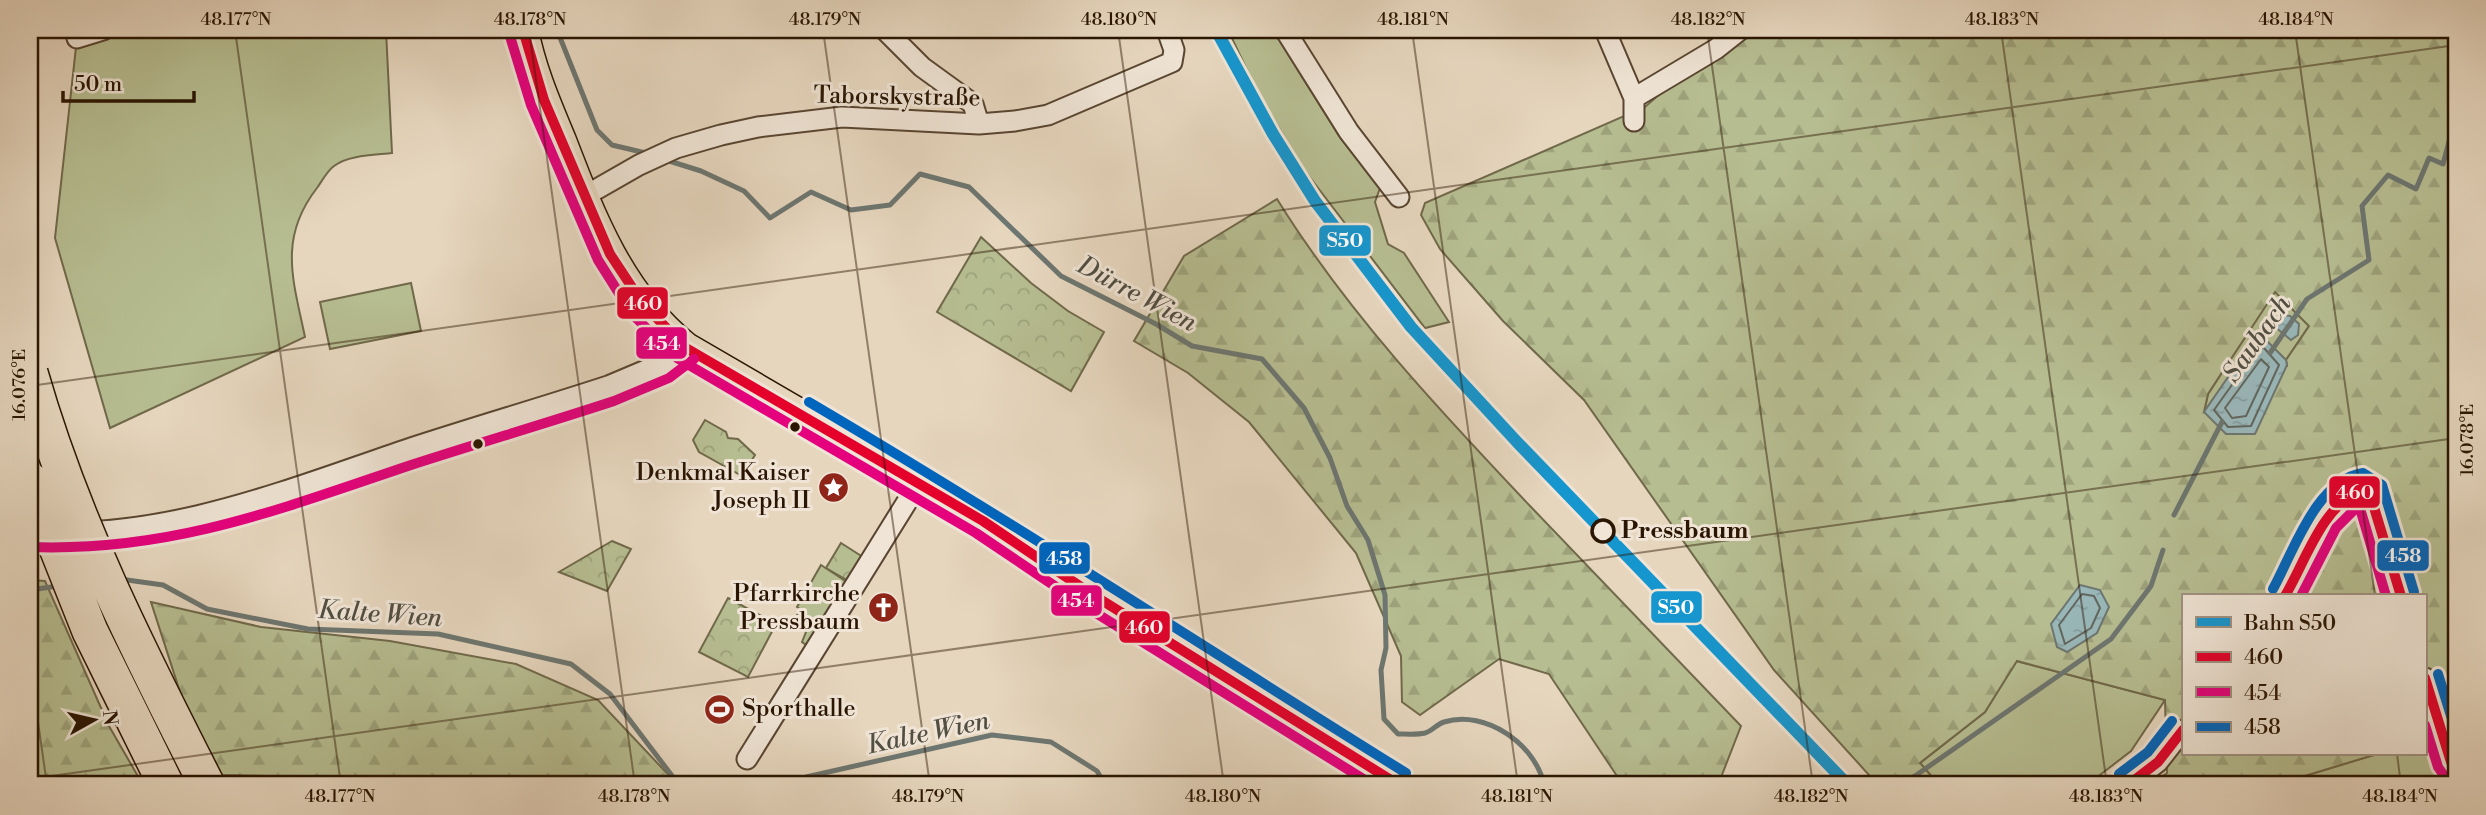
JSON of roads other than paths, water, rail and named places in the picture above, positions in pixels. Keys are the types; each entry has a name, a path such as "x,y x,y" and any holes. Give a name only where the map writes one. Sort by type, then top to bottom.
{"highway":[{"path":"30,373 72,499 117,608 207,785"},
{"path":"30,480 90,631 166,785"}],"main road":[{"path":"523,30 540,89 598,233 644,309 686,348 983,520 1090,593 1399,785"}],"street":[{"path":"77,38 103,30"},
{"path":"884,30 922,67 973,104 979,124"},
{"name":"Taborskystraße","path":"583,197 639,165 677,148 758,127 814,119 879,118 979,124 1048,115 1171,62 1174,50 1167,30"},
{"path":"1285,30 1349,132 1399,197"},
{"path":"1605,30 1634,98 1634,121"},
{"path":"1634,98 1716,49 1740,30"},
{"path":"30,533 76,537 136,531 263,500 610,388 662,366 686,348"},
{"path":"747,759 918,484"},
{"path":"2287,594 2326,516 2341,499 2362,487 2369,491 2400,594"},
{"path":"2426,681 2451,762 2456,768"},
{"path":"2128,785 2158,762 2182,731"}],"water":[{"path":"2281,315 2290,316 2299,324 2298,335 2291,340 2275,327"},
{"path":"2261,335 2286,360 2287,365 2255,434 2226,434 2204,412 2246,351"},
{"path":"2080,585 2100,590 2109,607 2097,633 2067,652 2057,647 2051,624"}],"waterway":[{"name":"Dürre Wien","path":"557,30 597,130 612,145 650,154"},
{"name":"Saubach","path":"2270,353 2307,299 2369,260 2362,206 2388,175 2416,189 2429,158 2443,164 2456,116"},
{"name":"Dürre Wien","path":"666,160 701,171 744,191 770,218 811,192 851,210 890,205 920,174 969,187 1061,276 1156,324 1192,346 1262,359 1304,408 1330,458 1347,506 1368,540 1385,595 1386,648 1381,670 1384,719 1398,734 1425,733 1441,723 1460,719 1492,726 1507,734 1531,756 1544,785"},
{"name":"Saubach","path":"2174,515 2222,422"},
{"name":"Saubach","path":"1898,783 1915,776 2111,639 2151,586 2163,550"},
{"name":"Kalte Wien","path":"120,579 163,585 207,609 308,629 438,634 571,664 610,694 679,785"},
{"name":"Kalte Wien","path":"30,590 58,586"},
{"name":"Kalte Wien","path":"785,785 806,777 992,735 1051,742 1097,771 1105,785"}],"rail line":[{"name":"S50","path":"1216,30 1273,134 1315,201 1411,327 1517,442 1848,785"}],"place":[{"name":"Denkmal Kaiser Joseph II","path":"833,487"},
{"name":"Pressbaum","path":"1603,531"},
{"name":"Pfarrkirche Pressbaum","path":"883,608"},
{"name":"Sporthalle","path":"719,709"}]}
